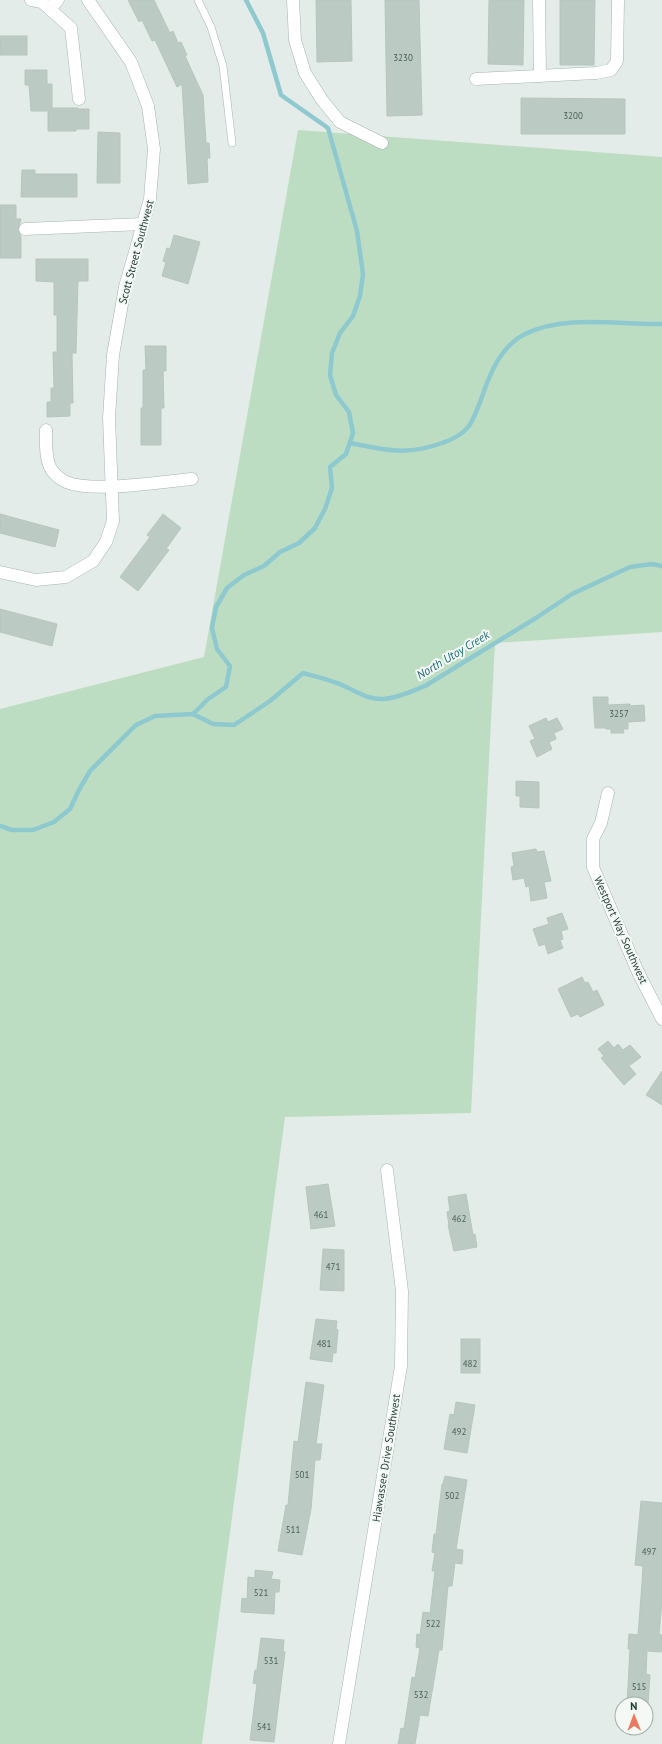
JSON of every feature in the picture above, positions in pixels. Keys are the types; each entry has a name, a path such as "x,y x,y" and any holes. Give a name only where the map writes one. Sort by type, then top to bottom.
{"street":[{"path":"31,0 54,5 71,28 79,99"},
{"name":"Scott Street Southwest","path":"0,572 36,580 66,577 93,561 106,542 113,521 110,418 113,355 125,287 150,199 154,149 148,106 131,62 88,0"},
{"path":"293,0 295,40 306,73 314,86 340,122 382,143"},
{"path":"539,0 540,76"},
{"path":"476,79 540,76 611,70 616,61 618,0"},
{"path":"25,229 143,224"},
{"path":"46,430 47,454 50,468 65,482 84,486 112,487 192,479"},
{"name":"Westport Way Southwest","path":"608,793 601,823 593,839 593,868 638,972 662,1019"},
{"name":"Hiawassee Drive Southwest","path":"339,1744 401,1366 402,1291 387,1170"}],"lane":[{"path":"198,0 211,27 223,66 232,143"}],"green space":[{"path":"298,130 662,157 662,632 495,643 471,1113 285,1117 202,1744 0,1744 0,709 204,657"}],"building":[{"path":"128,0 154,0 170,33 173,31 178,43 181,42 187,55 185,56 203,95 206,143 209,143 210,158 207,158 208,182 188,184 182,84 177,87 155,40 152,41 142,20 139,22"},
{"path":"316,0 351,0 352,61 317,62"},
{"path":"385,0 419,0 422,115 387,116"},
{"path":"489,0 524,0 523,65 488,64"},
{"path":"560,0 595,0 594,65 560,65"},
{"path":"0,36 27,36 27,55 0,55"},
{"path":"25,70 47,70 47,84 52,84 52,108 89,109 89,129 76,129 76,131 48,131 48,111 31,111 29,85 25,85"},
{"path":"521,98 625,99 625,134 521,134"},
{"path":"98,132 120,133 120,183 97,183"},
{"path":"22,170 35,170 35,174 77,174 77,197 21,197"},
{"path":"0,205 16,205 16,219 21,219 18,229 21,236 21,258 0,258"},
{"path":"174,235 200,242 188,284 162,276 166,262 163,261 167,248 170,249"},
{"path":"36,259 88,259 88,281 78,281 76,353 72,353 73,403 70,403 70,416 47,417 47,402 51,402 51,388 54,388 53,352 57,352 57,315 54,315 54,282 36,281"},
{"path":"145,346 166,346 166,371 163,371 164,408 161,408 161,445 141,445 143,370 146,370"},
{"path":"0,514 59,530 55,547 0,533"},
{"path":"163,514 181,528 166,549 169,550 138,591 120,577 150,537 147,535"},
{"path":"0,609 57,624 52,646 0,632"},
{"path":"593,697 608,697 608,705 644,705 645,721 628,722 628,729 623,729 624,733 611,733 611,729 595,728"},
{"path":"546,718 548,722 557,718 563,729 554,733 556,739 549,742 552,749 537,757 530,741 535,739 529,726"},
{"path":"516,781 539,782 539,808 520,807 520,796 516,796"},
{"path":"536,849 537,852 544,851 551,881 544,882 547,898 531,901 529,886 526,887 524,878 513,880 511,867 514,866 512,853"},
{"path":"562,913 568,929 561,931 563,939 560,940 563,948 548,954 545,944 539,946 533,929 549,924 547,918"},
{"path":"582,977 585,983 588,982 593,992 597,990 604,1005 580,1017 578,1014 571,1017 558,989"},
{"path":"608,1041 614,1048 618,1044 623,1050 630,1045 641,1057 629,1066 636,1074 624,1085 601,1058 604,1056 598,1049"},
{"path":"662,1071 662,1105 646,1095"},
{"path":"328,1184 335,1226 311,1229 306,1187"},
{"path":"466,1194 473,1235 475,1234 477,1247 454,1251 448,1225 447,1212 450,1211 448,1197"},
{"path":"323,1249 344,1250 344,1291 320,1290"},
{"path":"316,1319 337,1321 336,1329 338,1330 336,1353 333,1353 332,1362 310,1359"},
{"path":"461,1339 480,1339 480,1373 461,1373"},
{"path":"306,1382 324,1385 316,1444 322,1444 320,1460 315,1460 311,1509 302,1555 278,1551 286,1505 288,1505 294,1441 298,1442"},
{"path":"456,1402 475,1405 467,1453 444,1449 450,1414 454,1415"},
{"path":"445,1476 467,1480 456,1549 463,1550 462,1564 455,1563 452,1586 448,1586 442,1650 439,1650 428,1716 420,1715 415,1744 398,1744 401,1728 404,1729 412,1677 415,1678 420,1648 416,1647 417,1634 420,1635 423,1612 430,1613 435,1571 432,1571 435,1553 432,1552 434,1534 436,1534 442,1484"},
{"path":"641,1501 662,1503 662,1601 659,1634 662,1635 662,1645 661,1652 647,1651 646,1674 650,1675 649,1696 627,1696 630,1649 628,1649 629,1634 638,1635 643,1566 635,1565"},
{"path":"255,1570 273,1572 271,1579 280,1580 279,1592 275,1592 274,1614 241,1612 242,1598 247,1599 248,1577 255,1578"},
{"path":"261,1638 284,1640 283,1651 285,1652 274,1742 250,1740 257,1684 253,1683 255,1670 257,1670"}],"waterway":[{"path":"193,714 208,699 226,687 230,666 217,649 212,628 216,607 227,588 244,575 264,566 280,552 299,543 315,528 325,509 332,488 330,467 346,454 353,433 349,412 336,395 330,375 332,353 340,333 353,316 360,296 363,274 357,231 328,128 281,95 263,33 246,0"},
{"path":"350,443 385,450 407,451 445,442 464,432 472,422 487,383 499,359 513,342 525,334 557,324 574,322 662,324"},
{"name":"North Utoy Creek","path":"0,826 12,830 33,830 54,822 70,809 90,771 136,725 155,716 193,714 213,724 234,725 270,701 303,673 334,682 373,698 384,699 400,696 425,686 536,618 572,594 630,567 652,564 662,566"}]}
